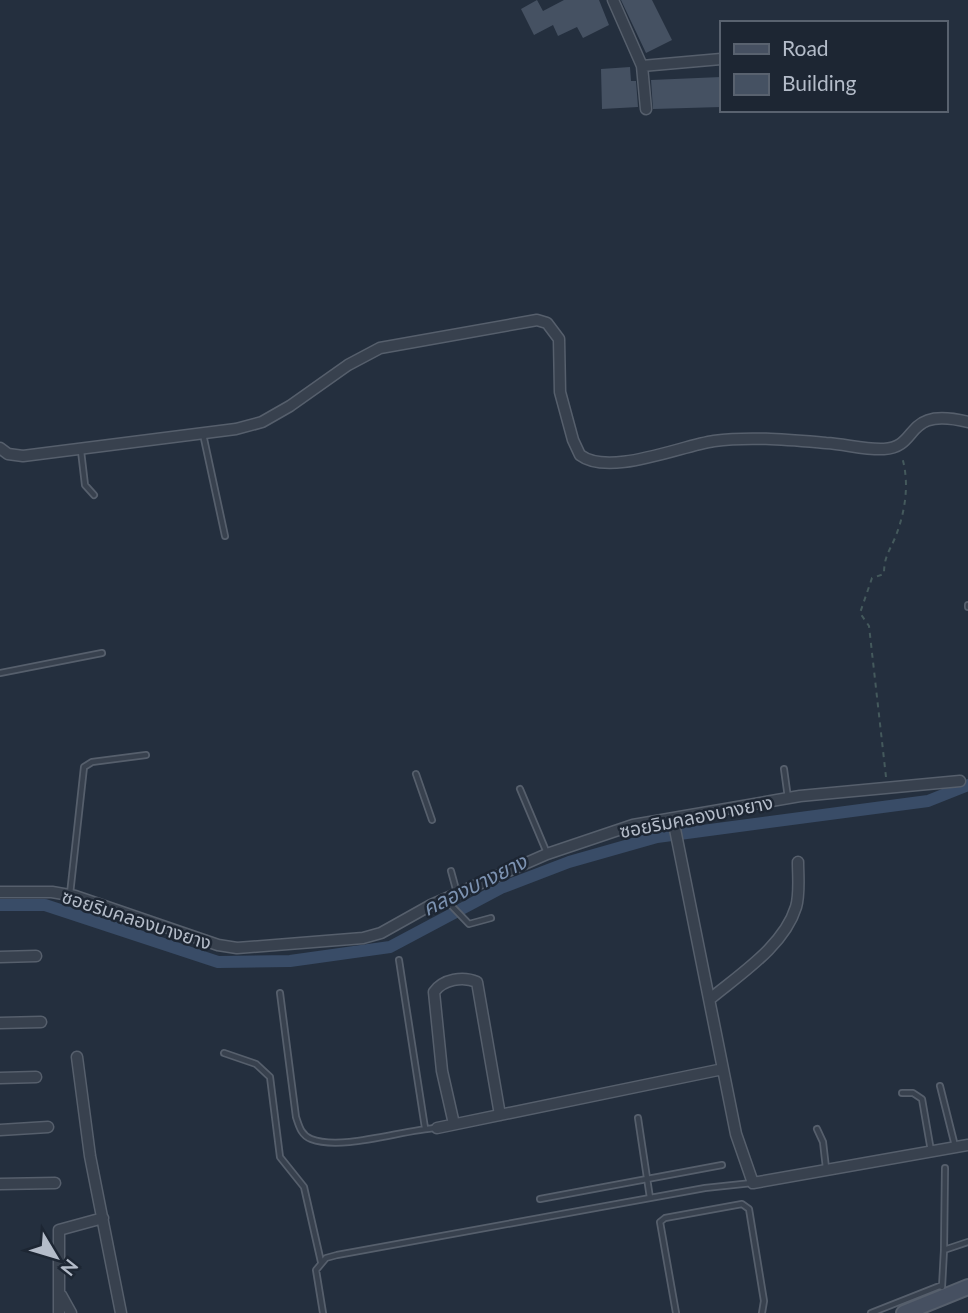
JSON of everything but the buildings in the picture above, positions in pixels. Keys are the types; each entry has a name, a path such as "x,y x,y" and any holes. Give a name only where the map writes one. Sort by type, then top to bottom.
{"street":[{"path":"613,0 642,66 646,109"},
{"path":"642,66 720,59"},
{"path":"0,448 8,454 23,456 204,435 262,422 290,407 348,365 380,348 537,320 547,323 559,339 561,392 573,440 580,455 587,461 612,463 731,440 825,443 885,450 897,446 926,419 948,417 968,422"},
{"name":"ซอยริมคลองบางยาง","path":"0,892 70,895 237,948 363,939 381,933 444,899 547,854 633,825 673,822 788,797 960,780"},
{"path":"673,822 736,1134 753,1183 827,1172 968,1144"},
{"path":"710,999 769,948 788,925 797,905 798,862"},
{"path":"0,957 36,956"},
{"path":"454,1124 442,1071 434,992 439,984 451,981 468,978 477,982 500,1115"},
{"path":"0,1023 41,1022"},
{"path":"77,1057 90,1156 121,1313"},
{"path":"437,1128 723,1069"},
{"path":"0,1078 36,1077"},
{"path":"0,1130 48,1127"},
{"path":"0,1184 55,1183"},
{"path":"60,1313 59,1230 103,1218"},
{"path":"904,1313 944,1291 968,1287"},
{"path":"61,1294 71,1313"}],"lane":[{"path":"204,435 225,536"},
{"path":"80,449 85,485 94,495"},
{"path":"0,673 102,653"},
{"path":"70,895 84,767 92,762 146,755"},
{"path":"784,769 788,797"},
{"path":"416,774 432,820"},
{"path":"520,789 547,854"},
{"path":"451,871 457,893"},
{"path":"444,899 465,922 472,924 491,918"},
{"path":"399,960 425,1128"},
{"path":"280,993 296,1117 302,1133 311,1139 335,1142 437,1128"},
{"path":"224,1053 256,1064 270,1077 280,1157 304,1187 321,1262"},
{"path":"940,1086 955,1147"},
{"path":"902,1093 913,1093 922,1099 932,1152"},
{"path":"638,1118 650,1198"},
{"path":"817,1129 823,1142 827,1172"},
{"path":"540,1199 722,1165"},
{"path":"871,1313 944,1291 945,1168"},
{"path":"323,1313 316,1270 321,1262 337,1255 650,1198 753,1183"},
{"path":"676,1313 660,1222 665,1218 742,1204 750,1209 764,1301 762,1313"},
{"path":"944,1250 968,1242"}],"path":[{"path":"887,789 869,625 860,613 872,578 884,574 884,556 894,542 905,512 905,472 897,446"}],"waterway":[{"name":"คลองบางยาง","path":"0,905 45,905 218,962 290,961 390,947 501,888 569,862 657,837 928,801 968,785"}]}
